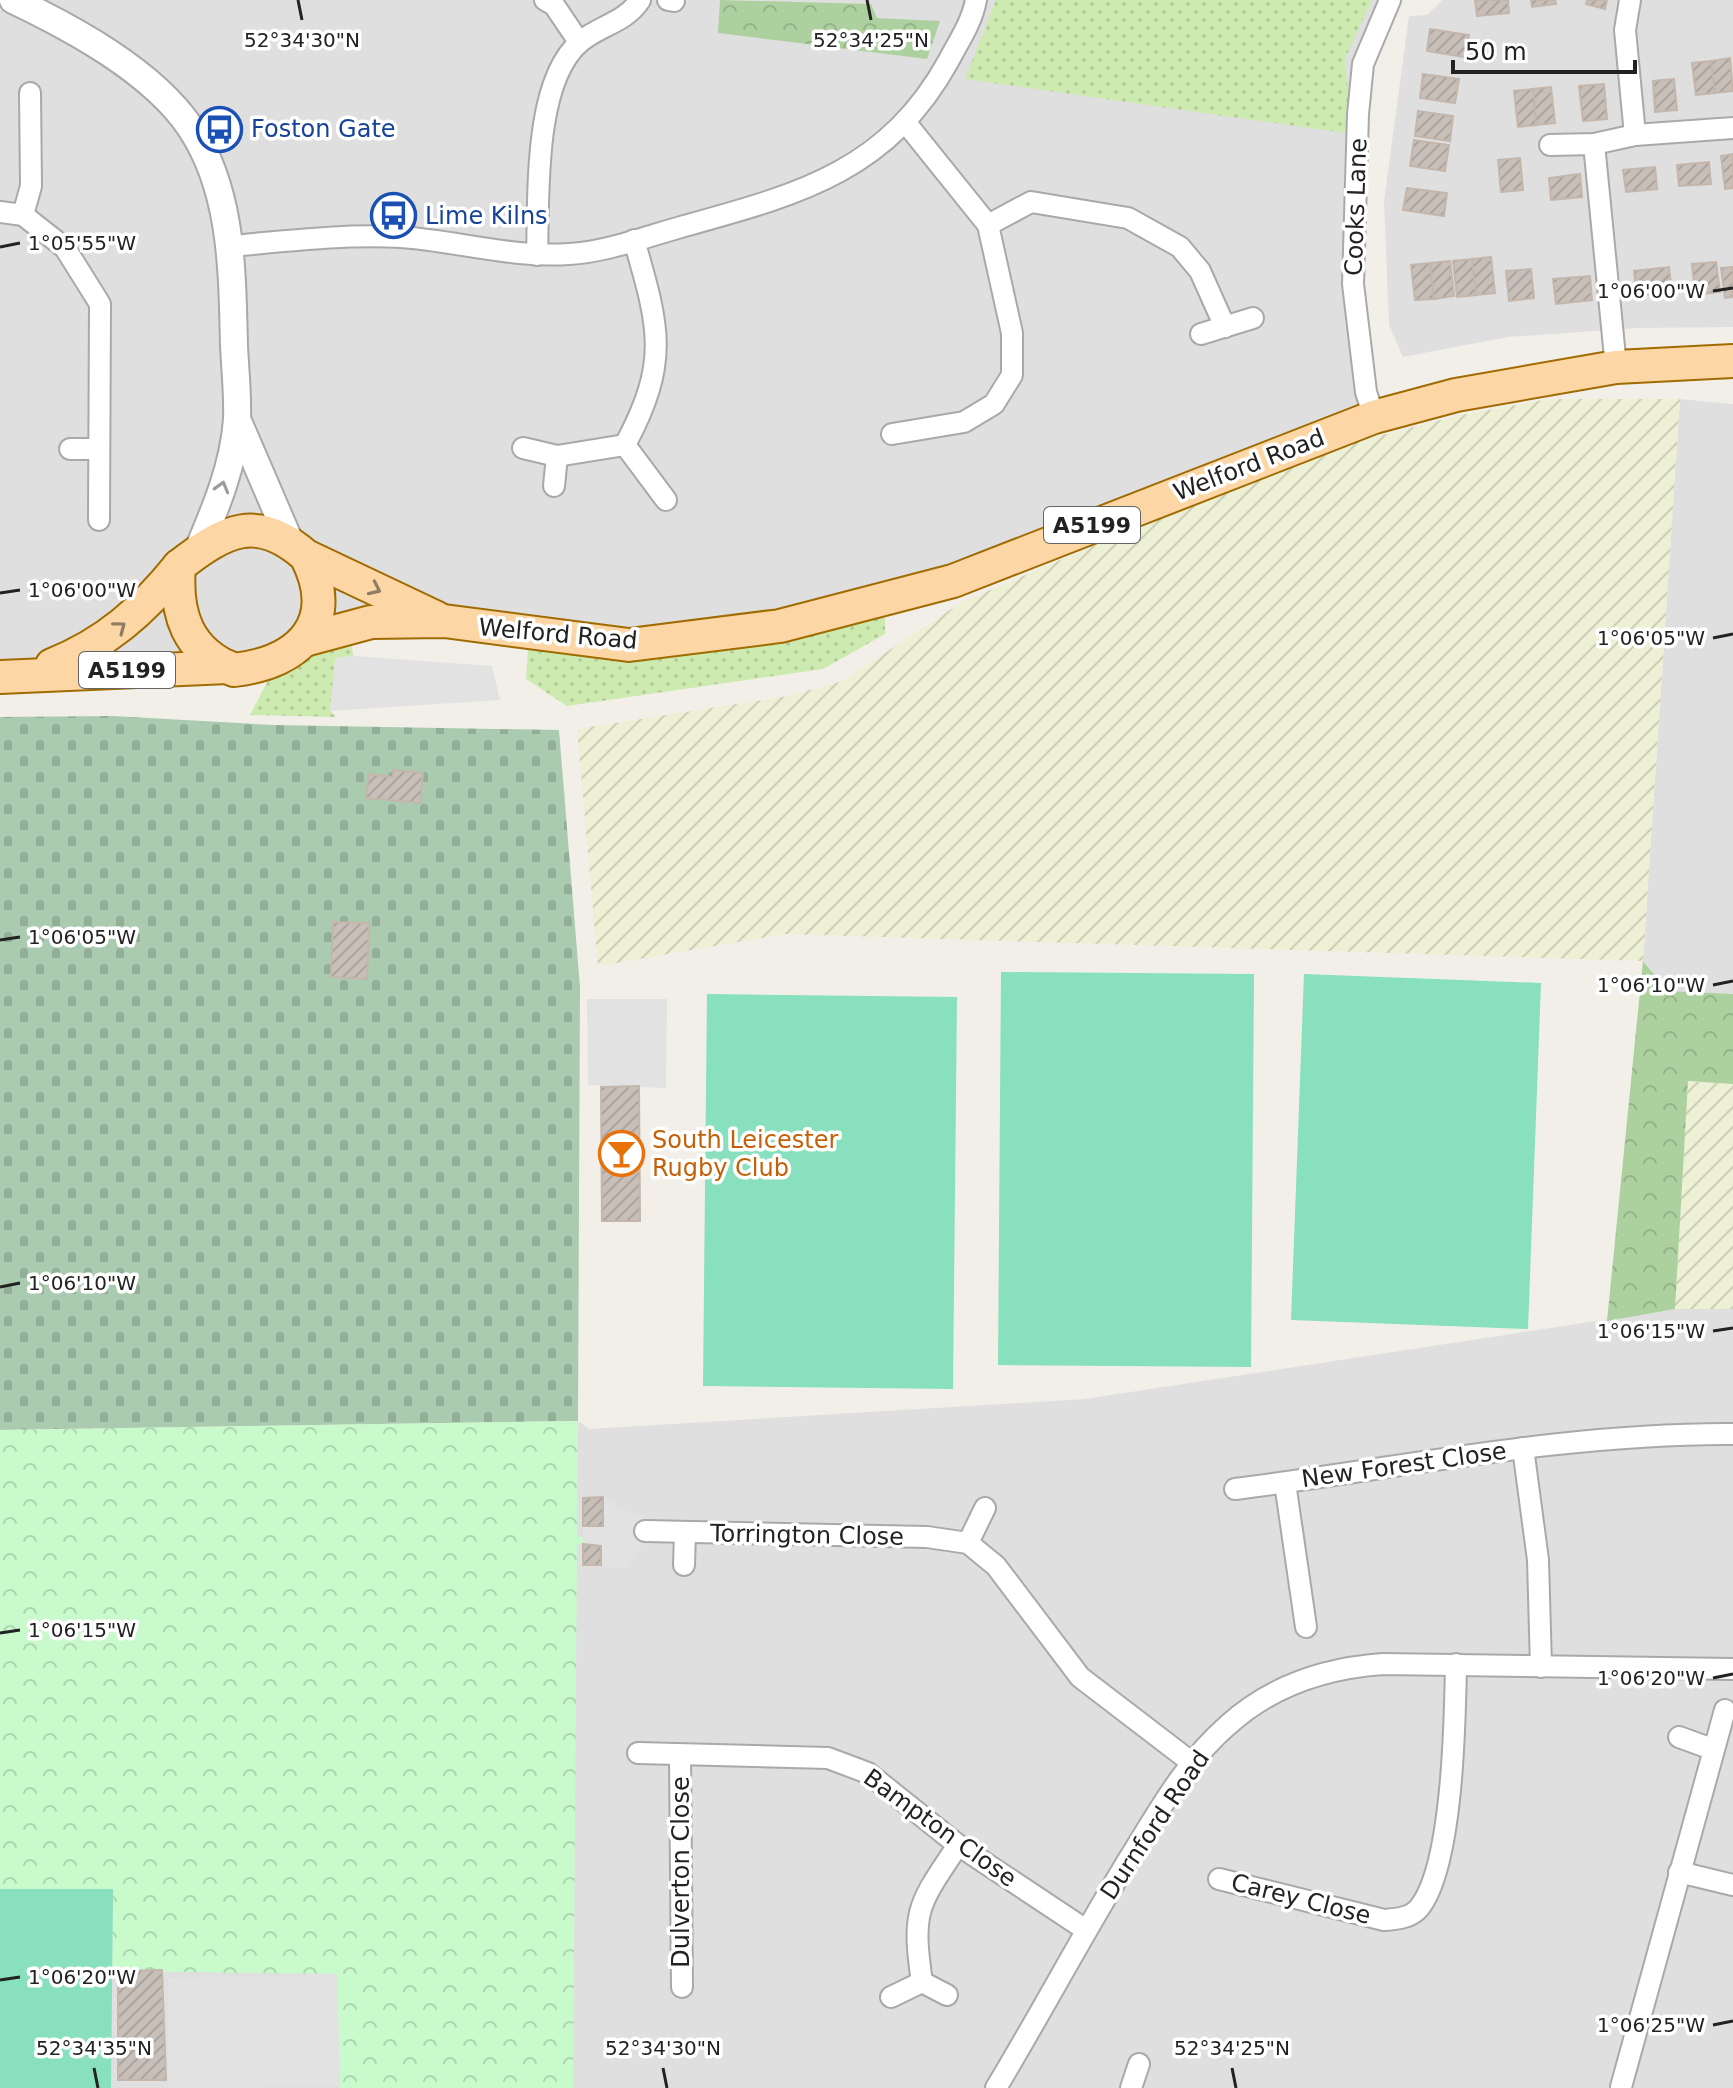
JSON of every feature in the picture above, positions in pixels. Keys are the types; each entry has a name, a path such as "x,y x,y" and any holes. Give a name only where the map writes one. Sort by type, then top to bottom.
{"main road":[{"name":"Welford Road","path":"308,639 371,622 444,621 629,645 780,626 953,581 1374,417 1456,395 1616,367 1733,361"},
{"path":"263,531 298,549 317,576 319,605 308,639 279,659 253,667 228,667 199,649 189,635 179,603 188,559 222,535 263,531"},
{"name":"Welford Road","path":"298,549 444,621"},
{"name":"A5199","path":"13,676 88,650 146,607 188,559"},
{"name":"A5199","path":"13,676 228,667"}],"street":[{"path":"13,0 107,52 159,93 190,127 215,182 231,246 237,419 224,486 188,559"},
{"path":"545,0 554,5 579,42"},
{"path":"537,255 541,142 551,85 579,42 631,14 640,0"},
{"path":"231,246 312,239 402,237 537,255 573,254 761,205 847,170 906,123 937,81 973,15 976,0"},
{"name":"Cooks Lane","path":"1374,417 1366,392 1353,284 1358,130 1363,64 1390,0"},
{"path":"1630,0 1625,30 1635,135"},
{"path":"23,215 31,186 30,93"},
{"path":"892,434 964,422 994,404 1012,375 1012,333 988,225 906,123"},
{"path":"1550,145 1594,144 1635,135 1733,128"},
{"path":"1594,144 1616,367"},
{"path":"988,225 1031,202 1128,218 1180,247 1200,271 1225,327"},
{"path":"0,212 23,215 65,248 100,304 99,520"},
{"path":"625,445 644,410 658,361 656,316 634,240"},
{"path":"1201,334 1253,318"},
{"path":"237,419 298,549"},
{"path":"523,448 557,456 625,445"},
{"path":"625,445 666,500"},
{"path":"70,449 99,449"},
{"path":"554,486 557,456"},
{"name":"New Forest Close","path":"1235,1489 1523,1448 1664,1434 1733,1434"},
{"name":"New Forest Close","path":"1523,1448 1538,1560 1541,1667"},
{"name":"New Forest Close","path":"1285,1483 1306,1627"},
{"path":"985,1508 968,1543 1004,1576 1080,1677 1191,1762"},
{"name":"Torrington Close","path":"645,1531 927,1537 968,1543"},
{"path":"684,1565 685,1533"},
{"name":"Durnford Road","path":"996,2088 1086,1930 1191,1762 1228,1724 1261,1700 1340,1667 1456,1664 1733,1669"},
{"name":"Carey Close","path":"1219,1879 1384,1920 1402,1918 1418,1910 1433,1878 1454,1771 1456,1664"},
{"path":"1621,2087 1725,1710"},
{"path":"1679,1737 1712,1749"},
{"name":"Bampton Close","path":"638,1753 828,1758 868,1773 958,1845 1086,1930"},
{"name":"Dulverton Close","path":"680,1756 682,1987"},
{"path":"922,1982 915,1935 922,1899 958,1845"},
{"path":"1679,1872 1733,1885"},
{"path":"922,1982 947,1995"},
{"path":"891,1997 922,1982"},
{"path":"1131,2088 1139,2064"}],"shaded area":[{"path":"0,0 1390,0 1363,64 1353,284 1374,417 953,581 629,645 371,622 194,667 0,679"},
{"path":"1442,0 1733,0 1733,327 1638,328 1508,337 1403,357 1389,325 1384,201 1409,16 1427,15"},
{"path":"1680,399 1733,404 1733,994 1668,991 1643,961"},
{"path":"353,656 492,666 500,700 330,711 335,658"},
{"path":"587,999 667,999 666,1088 588,1085"},
{"path":"1675,1309 1733,1309 1733,2088 0,2088 0,1430 578,1421 589,1429 1085,1399"},
{"path":"603,1497 616,1501 617,1508 645,1517 645,1540 626,1568 583,1565 583,1498"},
{"path":"337,1974 340,2086 169,2088 168,1978"}],"green space":[{"path":"720,0 871,4 877,18 940,21 927,59 718,33"},
{"path":"996,0 1372,0 1345,59 1352,134 965,79"},
{"path":"1549,399 1680,399 1643,961 784,934 598,966 577,729 788,696 843,681 962,602 1135,528 1340,446 1456,416"},
{"path":"885,599 885,634 823,669 567,706 526,679 529,634 629,645"},
{"path":"350,627 353,656 336,658 330,710 336,717 250,715 279,659"},
{"path":"113,716 274,725 559,730 580,987 578,1421 0,1430 0,717"},
{"path":"1643,961 1668,991 1733,994 1733,1084 1688,1081 1675,1309 1607,1321"},
{"path":"1001,972 1254,974 1251,1367 998,1365"},
{"path":"1304,974 1541,983 1528,1329 1291,1320"},
{"path":"707,994 957,997 953,1389 703,1386"},
{"path":"1688,1081 1733,1084 1733,1309 1675,1309"},
{"path":"578,1421 577,1536 583,1538 583,1544 577,1545 573,2088 340,2088 337,1974 112,1971 113,1889 0,1889 0,1430"},
{"path":"0,1889 113,1889 111,2088 0,2088"}],"building":[{"path":"1475,0 1508,0 1509,13 1477,16"},
{"path":"1531,0 1555,0 1556,4 1532,7"},
{"path":"1587,0 1607,0 1605,9 1586,4"},
{"path":"1430,29 1469,35 1465,57 1427,51"},
{"path":"1730,58 1733,91 1715,93 1711,61"},
{"path":"1711,61 1715,93 1696,95 1692,63"},
{"path":"1423,74 1459,79 1455,103 1420,98"},
{"path":"1674,79 1677,110 1655,112 1653,81"},
{"path":"1604,84 1607,119 1583,121 1579,86"},
{"path":"1551,87 1555,123 1536,125 1533,89"},
{"path":"1533,89 1536,125 1518,127 1514,91"},
{"path":"1418,111 1453,116 1450,141 1415,136"},
{"path":"1414,140 1449,145 1445,171 1410,166"},
{"path":"1733,154 1733,188 1725,189 1721,156"},
{"path":"1520,158 1523,190 1501,192 1498,160"},
{"path":"1709,162 1711,184 1679,186 1677,165"},
{"path":"1655,167 1657,189 1626,192 1623,170"},
{"path":"1580,174 1582,197 1551,200 1549,178"},
{"path":"1407,188 1447,193 1444,216 1403,210"},
{"path":"1491,257 1495,293 1476,295 1472,259"},
{"path":"1472,259 1476,295 1457,297 1453,261"},
{"path":"1450,261 1454,296 1434,299 1430,263"},
{"path":"1716,262 1720,292 1695,295 1692,264"},
{"path":"1430,263 1434,299 1415,300 1411,265"},
{"path":"1669,267 1672,292 1637,296 1634,271"},
{"path":"1733,267 1733,297 1725,298 1721,268"},
{"path":"1531,269 1534,298 1509,301 1506,271"},
{"path":"1590,276 1592,300 1556,304 1553,279"},
{"path":"393,770 423,773 420,803 366,798 369,774 393,777"},
{"path":"333,922 369,923 367,979 331,977"},
{"name":"South Leicester Rugby Club","path":"639,1086 640,1221 602,1221 601,1087"},
{"path":"603,1497 603,1526 583,1526 583,1498"},
{"path":"583,1544 601,1546 601,1565 583,1565"},
{"path":"162,1970 166,2080 118,2080 118,1971"}],"place":[{"name":"Foston Gate","path":"220,129"},
{"name":"Lime Kilns","path":"394,216"},
{"name":"South Leicester Rugby Club","path":"621,1154"}]}
